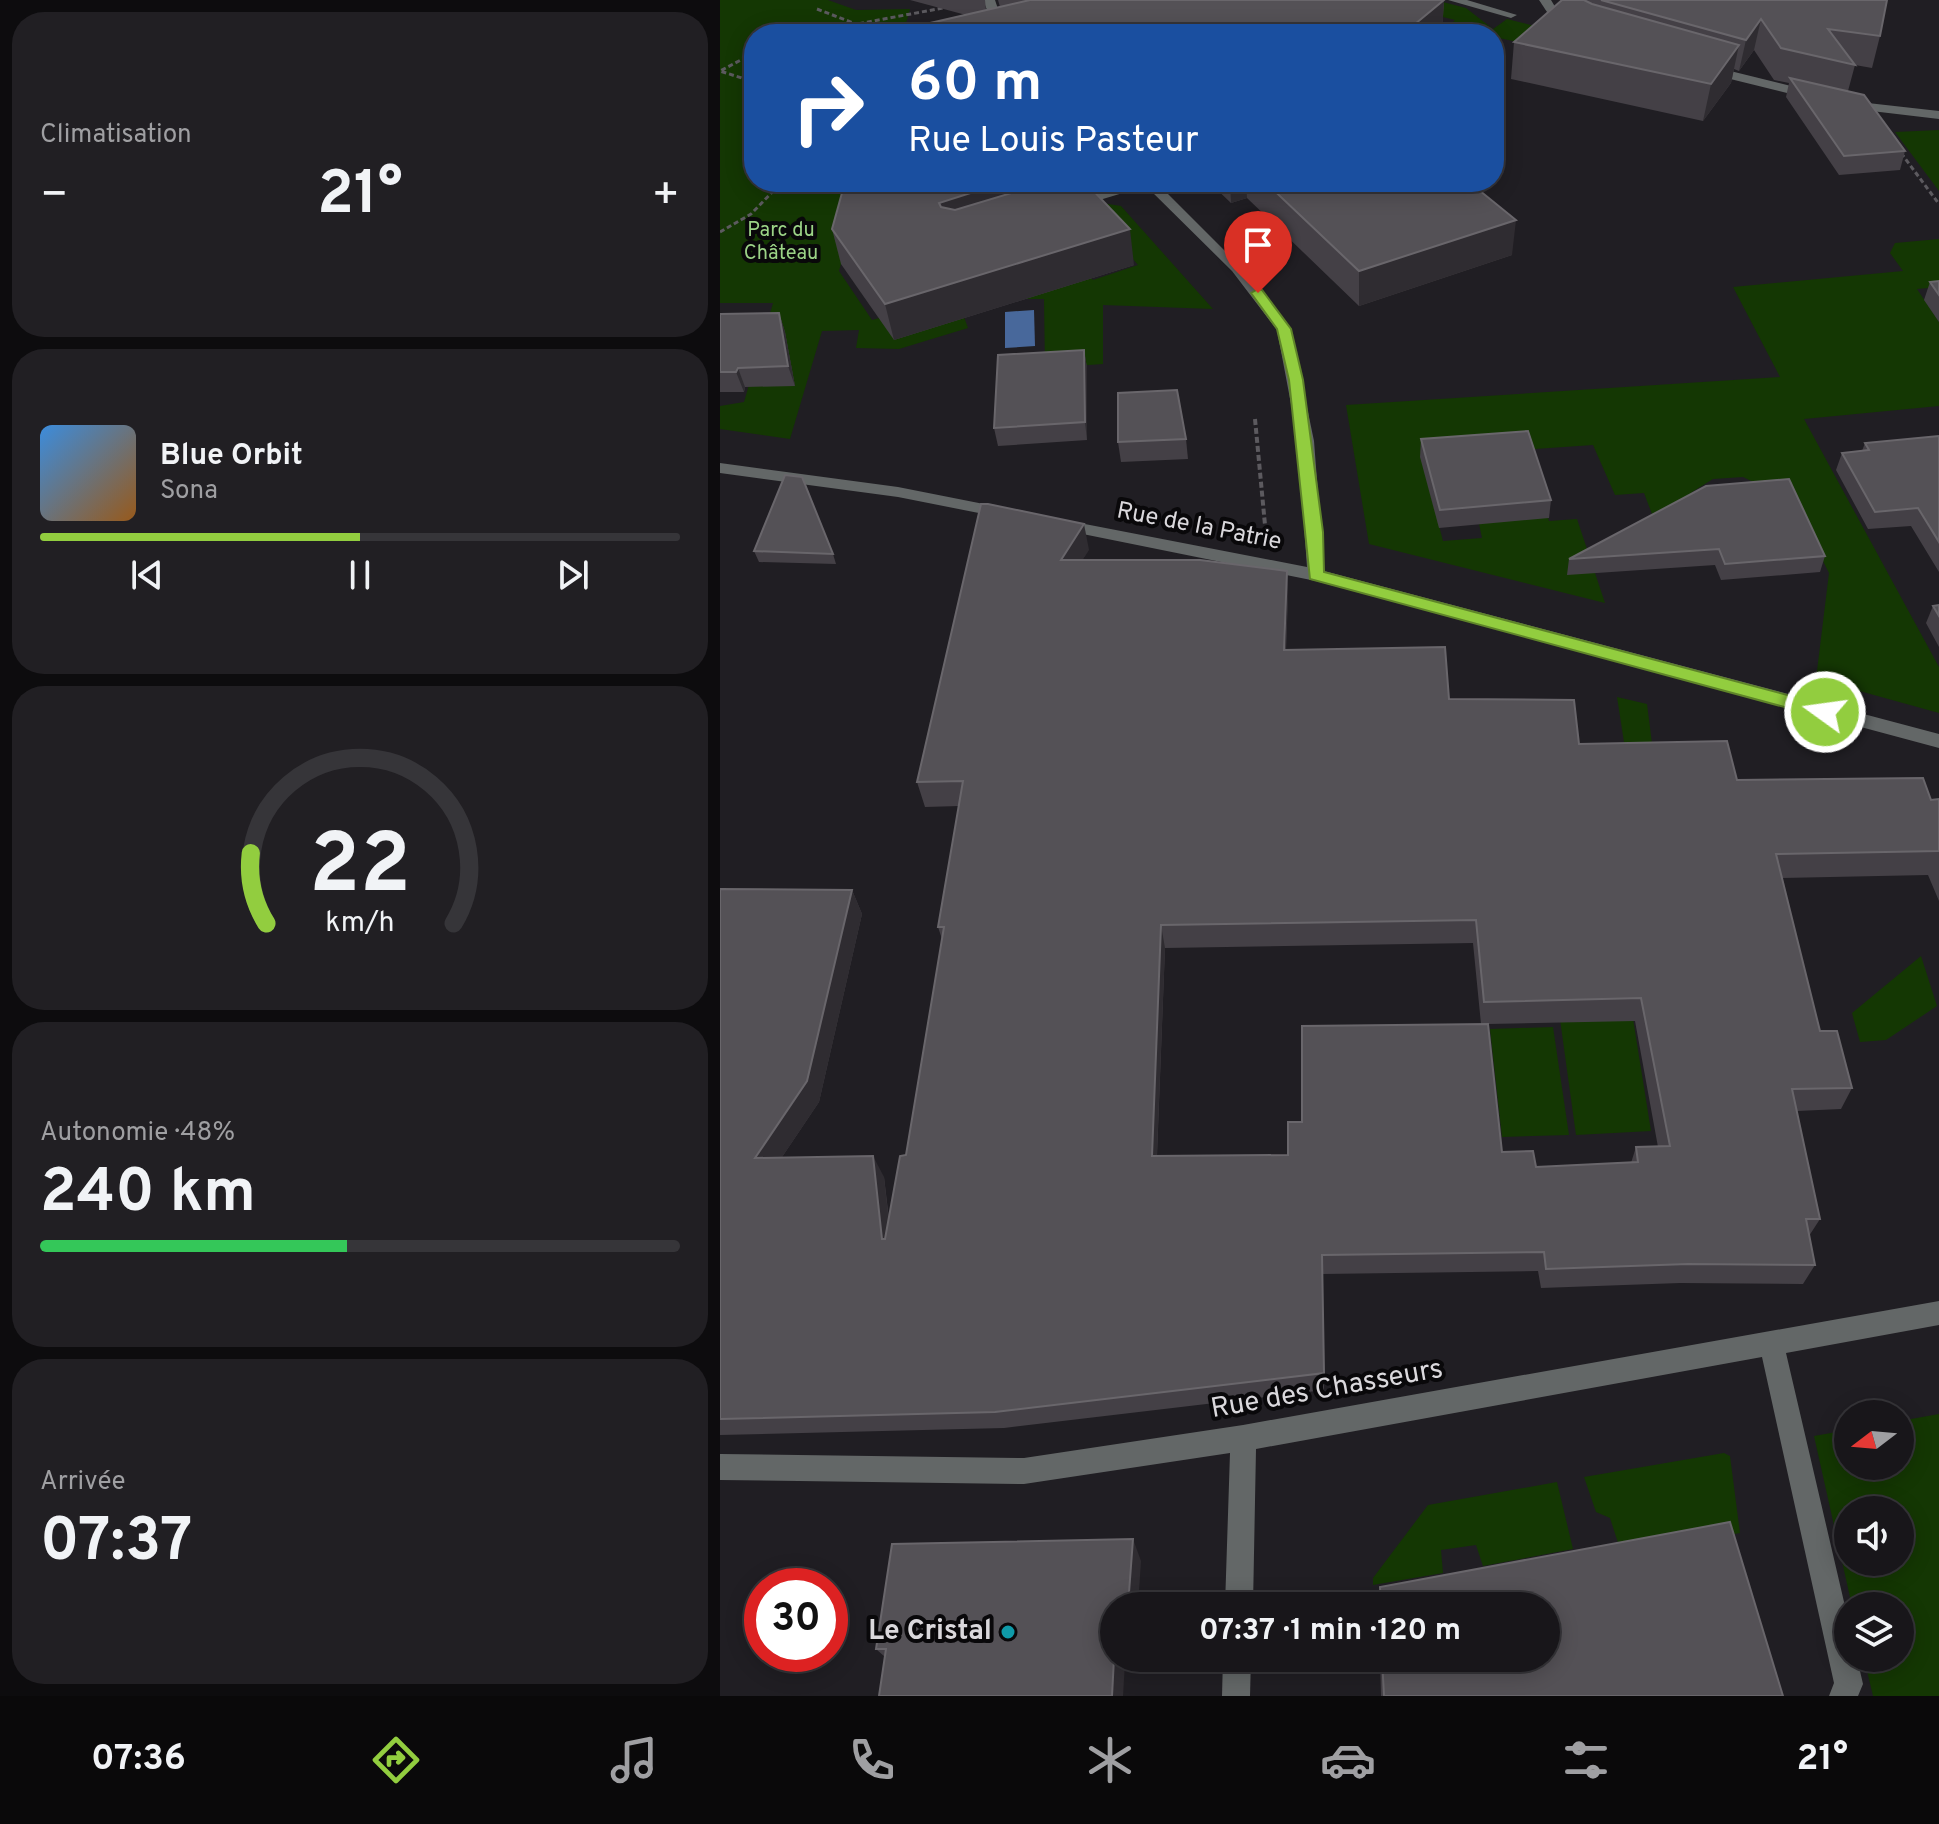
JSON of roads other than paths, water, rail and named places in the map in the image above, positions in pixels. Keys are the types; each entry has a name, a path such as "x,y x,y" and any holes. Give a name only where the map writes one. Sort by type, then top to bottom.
{"street":[{"path":"989,0 998,24"},
{"path":"1454,0 1511,15"},
{"path":"1545,0 1556,17 1582,32"},
{"path":"1695,65 1825,99"},
{"path":"1839,102 1868,109 1939,115"},
{"path":"1055,209 1113,192"},
{"path":"1157,192 1245,275 1284,329 1297,386 1315,532 1316,575"},
{"name":"Rue de la Patrie","path":"720,468 898,492 1316,575 1939,741"},
{"name":"Rue des Chasseurs","path":"720,1467 1024,1471 1243,1438 1939,1313"},
{"path":"1771,1343 1849,1684 1843,1696"},
{"path":"1239,1592 1243,1438"},
{"path":"1236,1696 1237,1672"}],"water":[{"path":"1034,310 1035,346 1005,348 1005,312"}],"place":[{"name":"Le Cristal","path":"1008,1632"}],"park label":[{"name":"Parc du Château","path":"781,242"}]}
